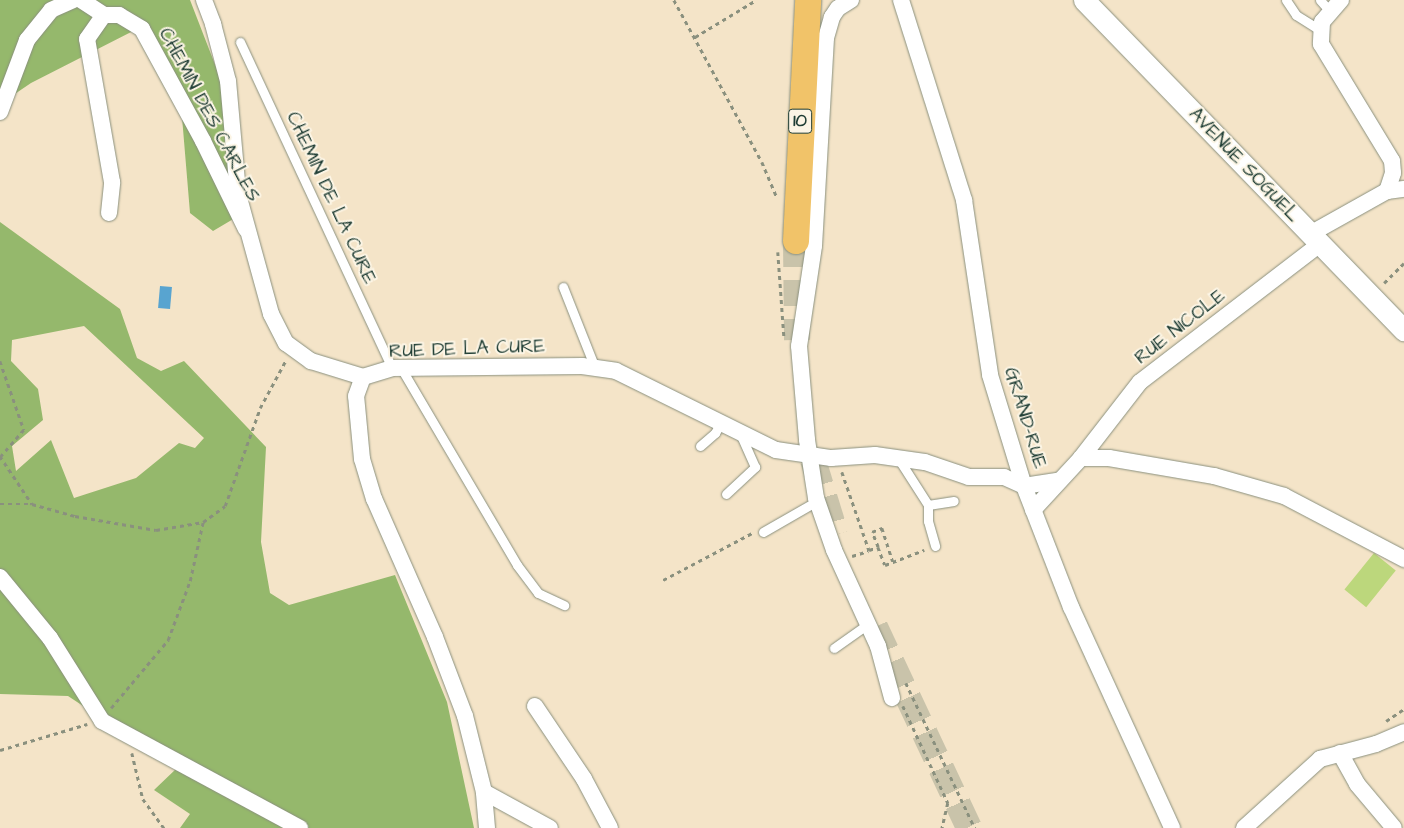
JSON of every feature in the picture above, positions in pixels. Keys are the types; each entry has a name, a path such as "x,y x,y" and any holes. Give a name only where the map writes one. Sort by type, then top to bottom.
{"main road":[{"name":"10","path":"787,242 808,0"}],"street":[{"path":"0,112 27,40 51,10 72,0"},
{"name":"CHEMIN DES CARLES","path":"81,0 104,15 119,15 142,30 203,141 246,229"},
{"path":"204,0 213,24 228,81 238,194 246,229 271,314 286,343 311,362 362,377 356,396 362,459 374,499 435,637 461,707 484,792 487,828"},
{"path":"851,0 838,8 832,17 825,53 814,246 799,346 808,456 817,501 834,550 878,646 892,698"},
{"name":"GRAND-RUE","path":"901,0 964,200 990,375 1024,486 1071,607 1172,828"},
{"name":"AVENUE SOGUEL","path":"1084,0 1404,330"},
{"path":"1330,3 1320,30 1324,51 1392,161 1393,173 1388,191"},
{"path":"104,15 87,40 112,182 109,213"},
{"name":"RUE NICOLE","path":"1033,510 1057,481 1080,458 1140,382 1315,239 1388,191 1404,189"},
{"name":"RUE DE LA CURE","path":"362,377 397,368 595,368 616,371 776,450 808,456 839,458 875,454 925,462 969,477 1004,477 1024,486"},
{"path":"1080,458 1109,458 1214,476 1284,496 1404,559"},
{"path":"1024,486 1057,481"},
{"path":"0,577 50,638 102,720 300,828"},
{"path":"535,706 588,785 610,828"},
{"path":"1244,828 1320,759 1376,744 1404,732"},
{"path":"1340,753 1357,784 1394,828"},
{"path":"484,792 550,828"}],"lane":[{"path":"1286,0 1296,15 1320,30"},
{"name":"CHEMIN DE LA CURE","path":"240,42 397,368 517,565 538,594 564,604"},
{"path":"563,288 595,368"},
{"path":"700,446 711,438 720,422"},
{"path":"726,494 756,467 740,433"},
{"path":"898,458 928,505 928,521 935,546"},
{"path":"766,530 817,501"},
{"path":"928,505 954,501"},
{"path":"834,648 868,624"}],"path":[{"path":"674,0 762,162 780,202"},
{"path":"695,36 756,0"},
{"path":"784,339 787,242"},
{"path":"1371,297 1404,263"},
{"path":"0,504 32,504 75,516 156,530 204,522 225,506 260,408 294,349"},
{"path":"0,361 24,430 0,456 32,504"},
{"path":"839,458 843,479 869,550 878,547"},
{"path":"0,750 102,720 168,640 190,581 204,522"},
{"path":"663,580 767,526 766,530"},
{"path":"894,561 882,528 872,532 885,565 935,546"},
{"path":"903,678 975,828"},
{"path":"892,698 904,706 948,802 942,828"},
{"path":"130,734 133,766 144,799 164,828"}],"green space":[{"path":"0,0 190,0 221,80 235,218 213,231 190,213 181,105 137,29 31,83 0,104"},
{"path":"0,222 120,309 137,358 161,371 184,361 266,447 261,542 270,593 289,605 395,575 447,702 474,828 180,828 190,814 154,790 177,768 68,696 0,694","holes":["84,326 204,438 195,448 179,443 136,478 74,498 51,440 16,471 12,446 43,420 38,389 11,361 12,340"]},
{"path":"1374,553 1396,571 1366,607 1344,590"}],"water":[{"path":"160,286 172,287 170,309 158,308"}],"tunnel":[{"path":"796,241 797,340"},
{"path":"813,460 836,535"},
{"path":"875,627 969,828"}]}
